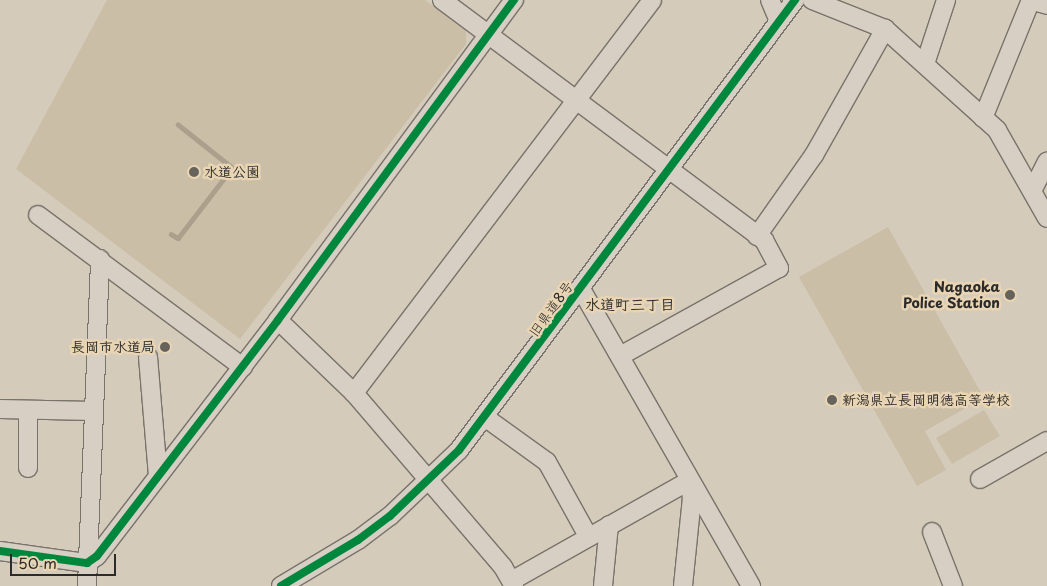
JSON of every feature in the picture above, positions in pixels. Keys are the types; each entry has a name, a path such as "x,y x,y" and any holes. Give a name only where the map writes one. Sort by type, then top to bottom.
{"street":[{"path":"442,0 488,31 576,100 764,240 778,268 620,356"},
{"path":"0,551 87,563 97,556 243,367 488,31 514,0"},
{"path":"354,393 652,0"},
{"path":"770,0 780,21"},
{"name":"旧県道8号","path":"281,586 358,540 429,480 486,418 795,0"},
{"path":"812,0 885,29 925,64 1003,138 1047,218"},
{"path":"925,64 946,0"},
{"path":"982,118 1039,2"},
{"path":"757,236 814,155 885,29"},
{"path":"1032,191 1047,162"},
{"path":"38,215 100,259 243,367"},
{"path":"87,586 100,259"},
{"path":"581,289 688,481 752,586"},
{"path":"278,320 354,393 429,480 513,583 588,536 688,481"},
{"path":"148,357 158,476"},
{"path":"0,409 93,411"},
{"path":"28,410 28,468"},
{"path":"486,418 547,462 588,536"},
{"path":"980,479 1047,441"},
{"path":"683,586 692,498 688,481"},
{"path":"603,586 609,526"},
{"path":"932,532 953,586"}],"shaded area":[{"name":"水道公園","path":"107,0 425,0 466,31 466,44 240,339 16,169"},
{"path":"888,227 984,398 925,431 946,470 917,486 799,277"},
{"path":"984,410 1000,436 952,464 936,438"}],"waterway":[{"path":"171,234 178,238 232,168 178,125"}],"cycle path":[{"path":"0,551 87,563 97,556 278,320 514,0"},
{"path":"281,586 358,540 390,516 459,450 795,0"}],"place":[{"name":"水道公園","path":"194,172"},
{"name":"Nagaoka Police Station","path":"1010,295"},
{"name":"長岡市水道局","path":"165,347"},
{"name":"新潟県立長岡明徳高等学校","path":"832,400"}],"district":[{"name":"水道町三丁目","path":"630,304"}]}
